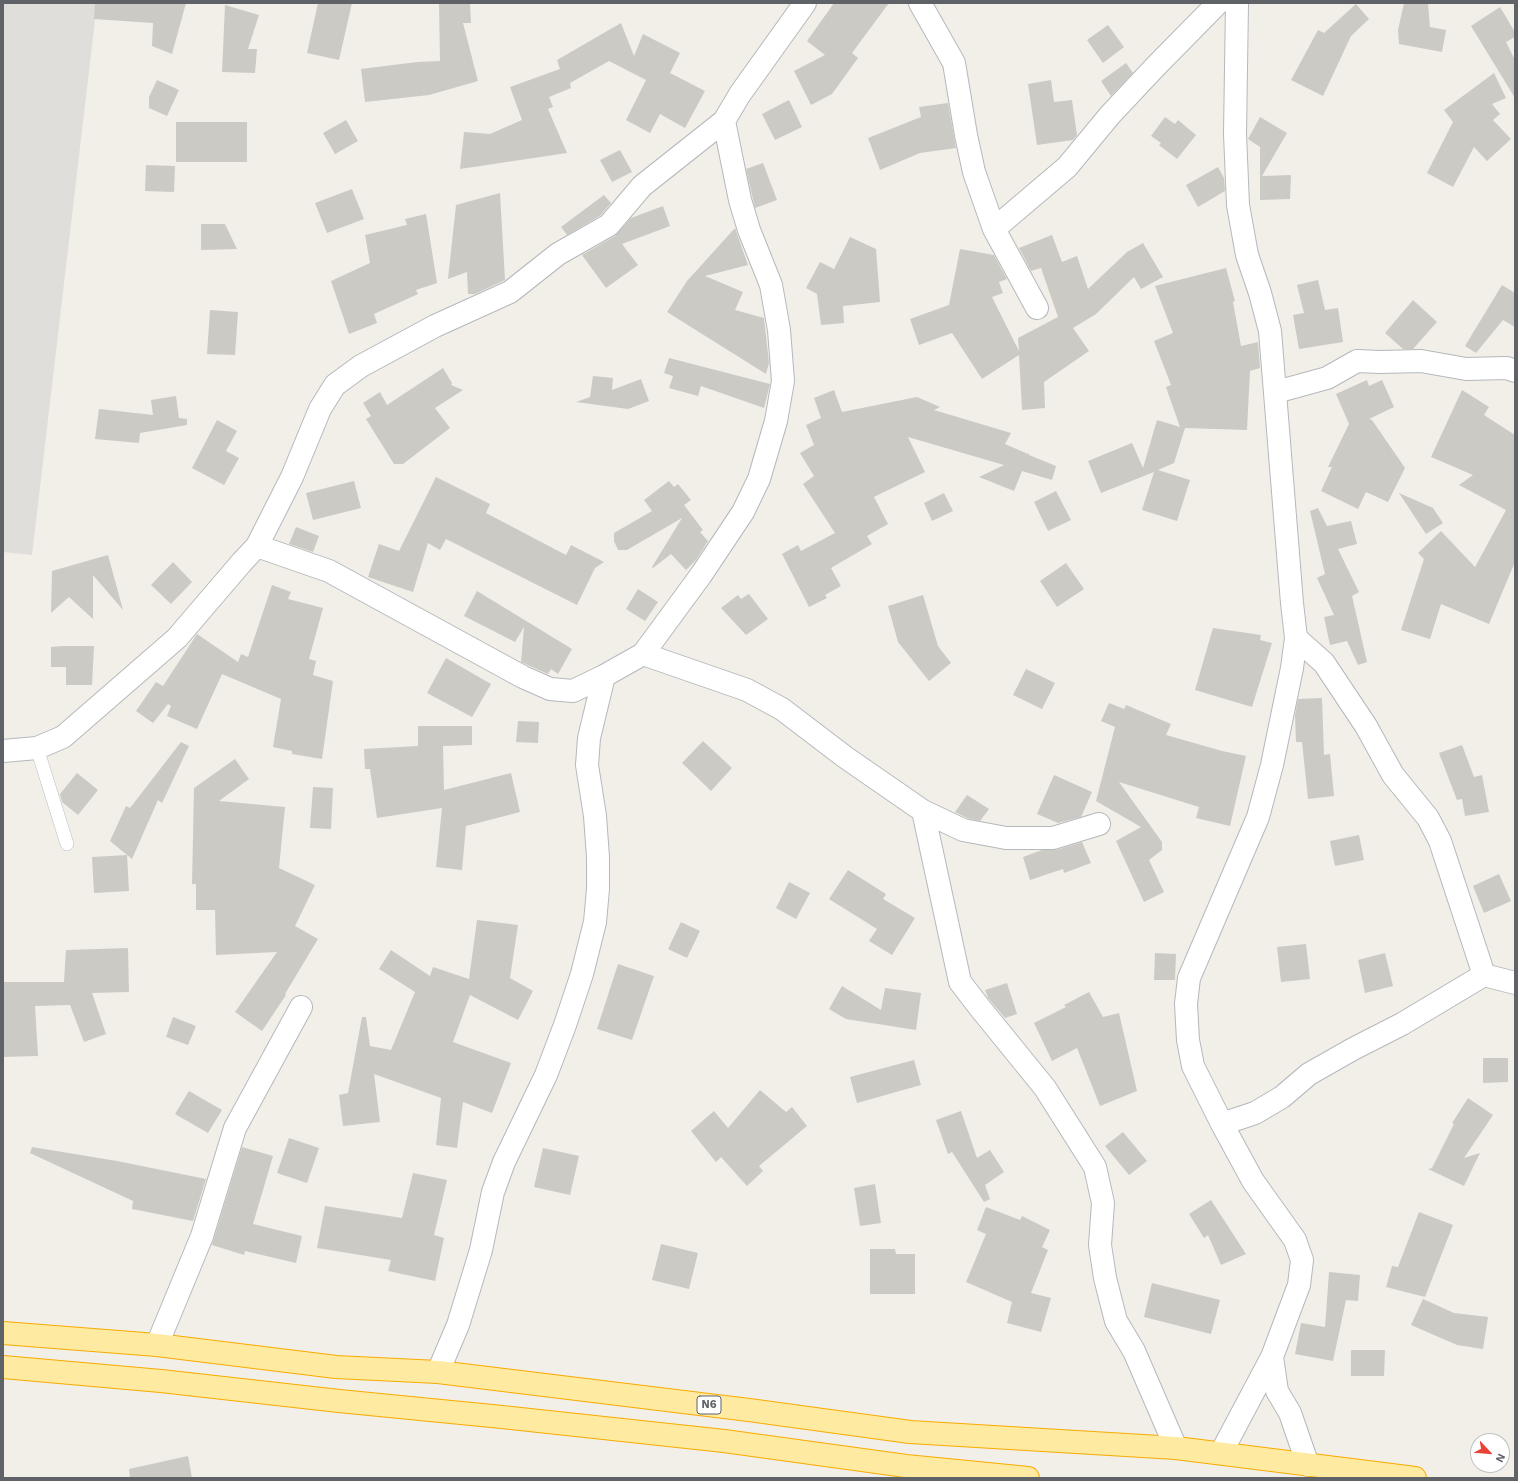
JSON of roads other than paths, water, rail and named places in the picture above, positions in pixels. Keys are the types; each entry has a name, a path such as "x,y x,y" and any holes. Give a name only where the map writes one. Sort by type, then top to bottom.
{"highway":[{"name":"N6","path":"3,1333 157,1345 336,1367 438,1372 741,1409 910,1432 1176,1448 1415,1478"},
{"path":"3,1368 161,1381 724,1441 907,1472 1028,1478"}],"street":[{"path":"3,752 37,748 63,737 177,638 257,546 292,477 320,410 335,385 361,366 434,326 510,292 558,254 609,225 642,186 724,121 740,94 805,3"},
{"path":"920,3 954,62 966,135 974,172 994,229 1037,308"},
{"path":"994,229 1067,167 1115,109 1218,3"},
{"path":"1222,1453 1272,1357 1299,1285 1302,1260 1295,1240 1253,1181 1193,1066 1188,1040 1186,1004 1189,978 1258,817 1274,757 1292,668 1296,638 1270,331 1260,293 1247,255 1238,205 1235,134 1237,3"},
{"path":"257,546 329,571 523,677 550,689 573,691 604,676 643,654 701,575 743,512 759,479 776,421 783,381 779,330 771,285 749,230 740,200 724,121"},
{"path":"1276,392 1327,378 1357,361 1421,361 1466,369 1507,368 1515,371"},
{"path":"1296,638 1324,663 1366,726 1394,775 1428,818 1440,841 1484,975"},
{"path":"643,654 747,690 782,709 845,757 923,811 963,830 1006,838 1053,838 1099,824"},
{"path":"438,1372 458,1325 481,1250 493,1192 504,1162 546,1075 565,1025 582,974 595,922 598,889 598,857 595,816 587,765 590,738 604,676"},
{"path":"923,811 960,982 1045,1088 1095,1167 1103,1203 1100,1245 1105,1278 1116,1321 1134,1351 1176,1448"},
{"path":"1222,1124 1255,1113 1282,1097 1309,1074 1352,1049 1402,1024 1484,975 1515,983"},
{"path":"157,1345 202,1236 235,1128 301,1007"},
{"path":"1272,1357 1277,1391 1290,1413 1308,1465"}],"lane":[{"path":"37,748 67,844"}]}
